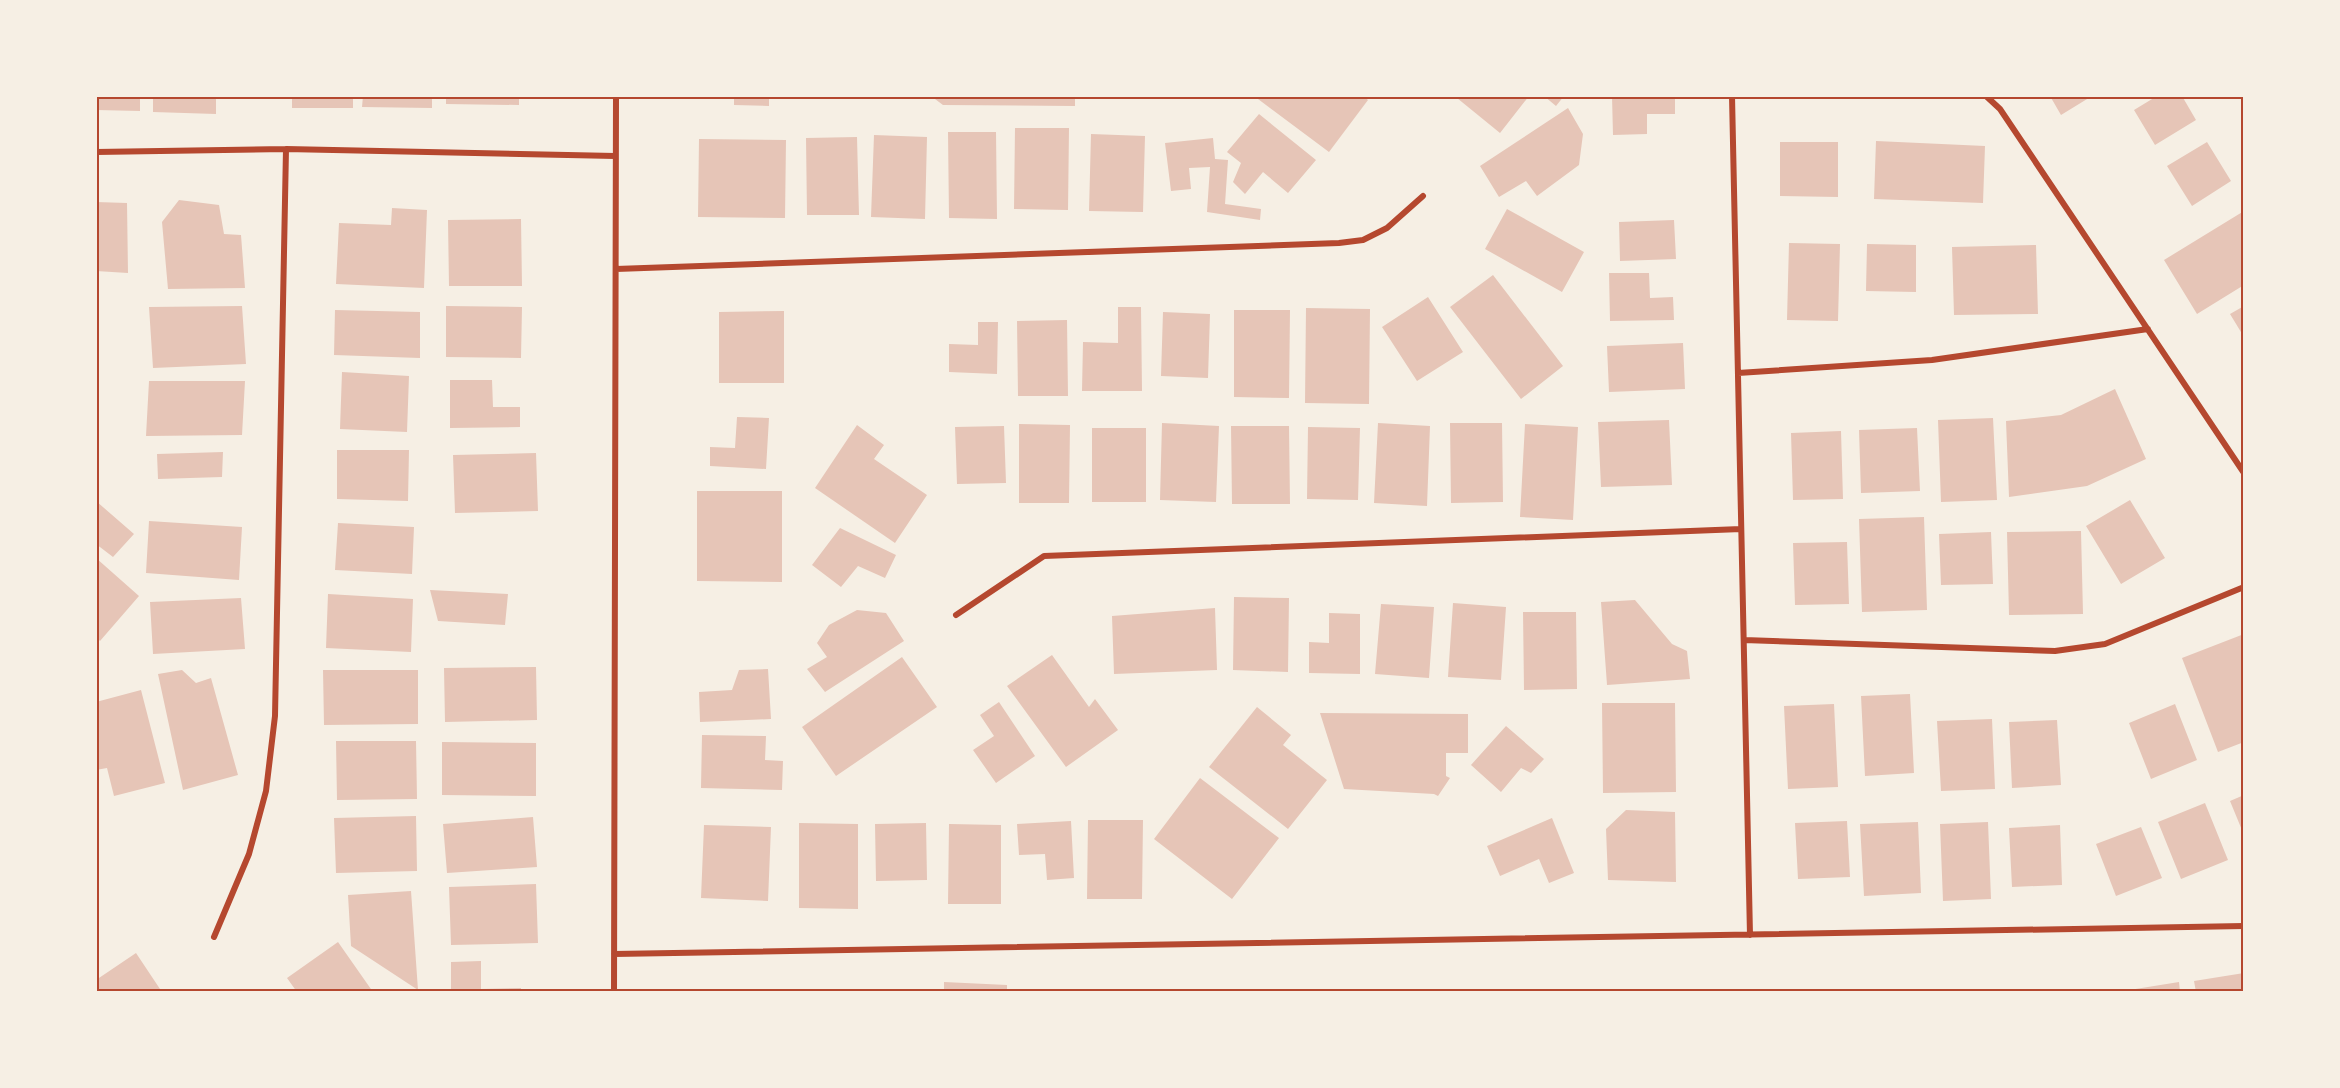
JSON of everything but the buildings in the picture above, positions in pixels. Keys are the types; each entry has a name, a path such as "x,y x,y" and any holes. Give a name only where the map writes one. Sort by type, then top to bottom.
{"street":[{"path":"614,992 616,96"},
{"path":"1732,96 1750,935"},
{"path":"1986,96 2000,109 2244,473"},
{"path":"96,152 286,149 615,156"},
{"path":"214,937 249,854 266,791 276,716 286,149"},
{"path":"616,269 1340,243 1364,240 1387,228 1423,196"},
{"path":"1738,373 1932,360 2148,329"},
{"path":"956,615 1044,556 1741,529"},
{"path":"1744,640 2055,651 2105,644 2244,587"},
{"path":"614,954 2244,926"}]}
